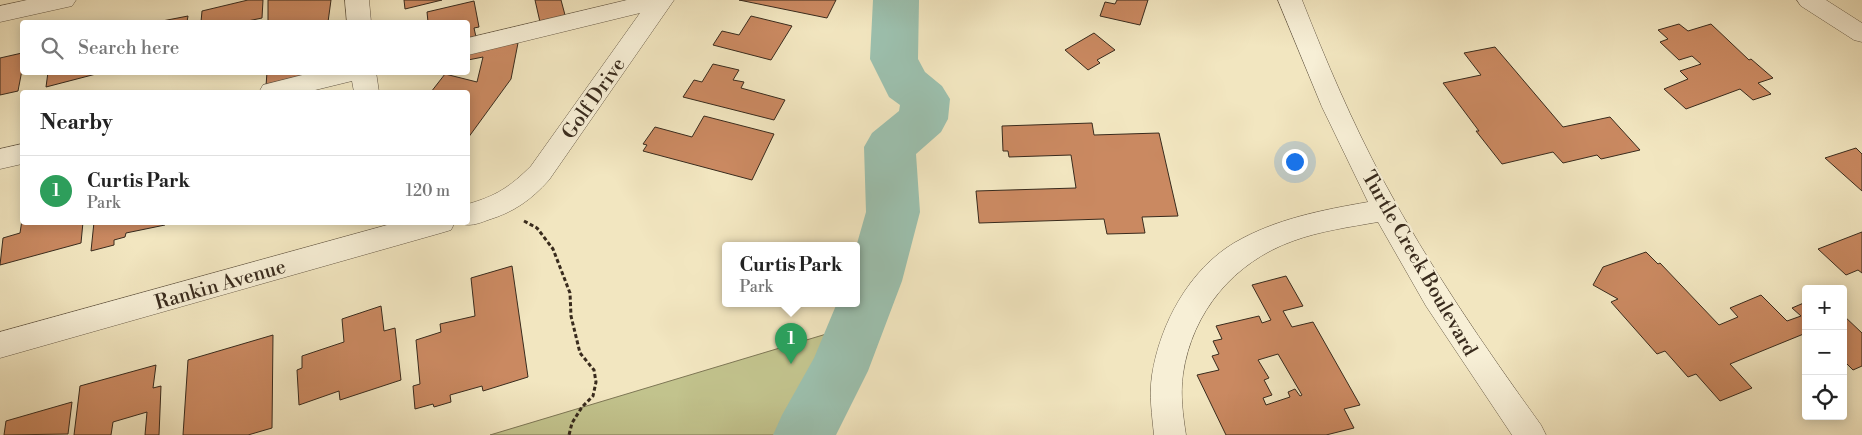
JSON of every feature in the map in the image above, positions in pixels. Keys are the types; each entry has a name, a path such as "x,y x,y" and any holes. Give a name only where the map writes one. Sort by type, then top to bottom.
{"street":[{"path":"0,14 64,0"},
{"path":"357,0 359,20"},
{"path":"470,46 661,0"},
{"name":"Golf Drive","path":"514,198 540,173 661,0"},
{"name":"Turtle Creek Boulevard","path":"1290,0 1310,51 1385,210 1482,368 1530,435"},
{"path":"1809,0 1862,34"},
{"path":"280,90 341,75"},
{"path":"364,75 366,90"},
{"path":"0,159 20,154"},
{"path":"470,214 514,198"},
{"path":"1170,435 1165,412 1166,377 1173,344 1188,312 1208,283 1236,257 1269,238 1315,222 1385,210"},
{"name":"Rankin Avenue","path":"0,345 380,231 421,225"}],"path":[{"path":"514,198 514,214 537,228 553,249 570,293 571,316 580,353 594,370 596,382 593,396 582,407 572,423 569,435"}],"green space":[{"path":"873,320 825,435 490,435"}],"building":[{"path":"248,0 263,0 262,18 252,20 201,20 202,11"},
{"path":"268,0 331,0 328,20 268,20"},
{"path":"404,0 442,0 405,9"},
{"path":"535,0 561,0 565,15 540,22"},
{"path":"739,0 836,0 827,18"},
{"path":"1117,0 1148,0 1140,25 1100,16 1105,2 1115,4"},
{"path":"474,1 479,27 474,28 476,37 470,38 470,20 428,20 427,12"},
{"path":"188,16 187,20 167,20"},
{"path":"751,16 792,26 771,60 713,45 722,31 739,35"},
{"path":"1679,24 1688,31 1711,24 1749,60 1751,59 1773,78 1758,83 1771,94 1753,100 1740,89 1686,109 1664,89 1688,79 1680,71 1701,64 1692,56 1679,60 1660,42 1668,39 1658,30"},
{"path":"1094,33 1115,50 1097,60 1100,63 1088,70 1065,50"},
{"path":"518,43 511,79 470,135 470,90 433,90 444,75 477,82 483,57 470,60 470,51"},
{"path":"1495,47 1563,127 1610,117 1640,150 1601,159 1597,155 1563,163 1553,152 1502,164 1476,131 1479,131 1443,83 1481,75 1464,53"},
{"path":"20,53 21,75 18,91 0,95 0,58"},
{"path":"713,64 739,70 733,80 744,82 741,88 785,100 774,120 683,97 694,80 702,82"},
{"path":"48,75 92,75 46,87"},
{"path":"267,75 304,75 266,86"},
{"path":"704,116 774,134 752,180 643,151 647,145 643,144 655,127 692,137"},
{"path":"1092,123 1094,135 1159,133 1178,216 1142,217 1145,233 1107,234 1104,219 979,223 976,191 1076,188 1071,155 1009,157 1008,151 1003,151 1002,126"},
{"path":"1856,148 1862,154 1862,191 1825,158"},
{"path":"21,225 83,225 81,243 0,265 3,238 20,233"},
{"path":"94,225 165,225 126,233 125,237 114,240 114,245 91,251"},
{"path":"1862,232 1862,273 1858,270 1846,275 1818,249"},
{"path":"1646,252 1658,264 1660,263 1719,325 1738,317 1730,308 1761,295 1787,321 1801,316 1792,308 1802,304 1802,335 1730,364 1752,388 1720,401 1696,374 1688,377 1665,351 1657,354 1611,302 1618,299 1593,285 1603,267"},
{"path":"512,266 528,377 483,391 482,386 450,395 451,402 434,407 433,404 415,409 413,386 420,384 416,340 441,332 440,324 475,316 471,278"},
{"path":"1286,276 1303,306 1283,311 1292,327 1313,322 1360,405 1344,409 1354,428 1326,435 1226,435 1197,375 1219,370 1212,356 1219,354 1213,341 1222,339 1216,326 1259,316 1262,323 1271,320 1252,285","holes":["1278,354 1302,395 1300,396 1295,389 1288,392 1290,397 1266,405 1263,398 1272,395 1264,380 1269,378 1258,360"]},
{"path":"381,306 384,331 395,328 401,380 340,400 339,391 299,405 297,370 302,368 302,356 344,342 342,319"},
{"path":"1847,319 1862,333 1862,366 1853,370 1847,364"},
{"path":"273,335 272,428 248,435 183,435 188,360"},
{"path":"156,365 153,388 161,386 159,435 145,435 147,412 113,422 111,435 74,435 80,386"},
{"path":"72,402 68,434 4,435 6,421"}],"waterway":[{"path":"804,435 838,371 874,281 893,212 890,147 923,119 925,99 906,84 894,59 896,0"}],"place":[{"name":"Curtis Park","path":"791,364"}]}
